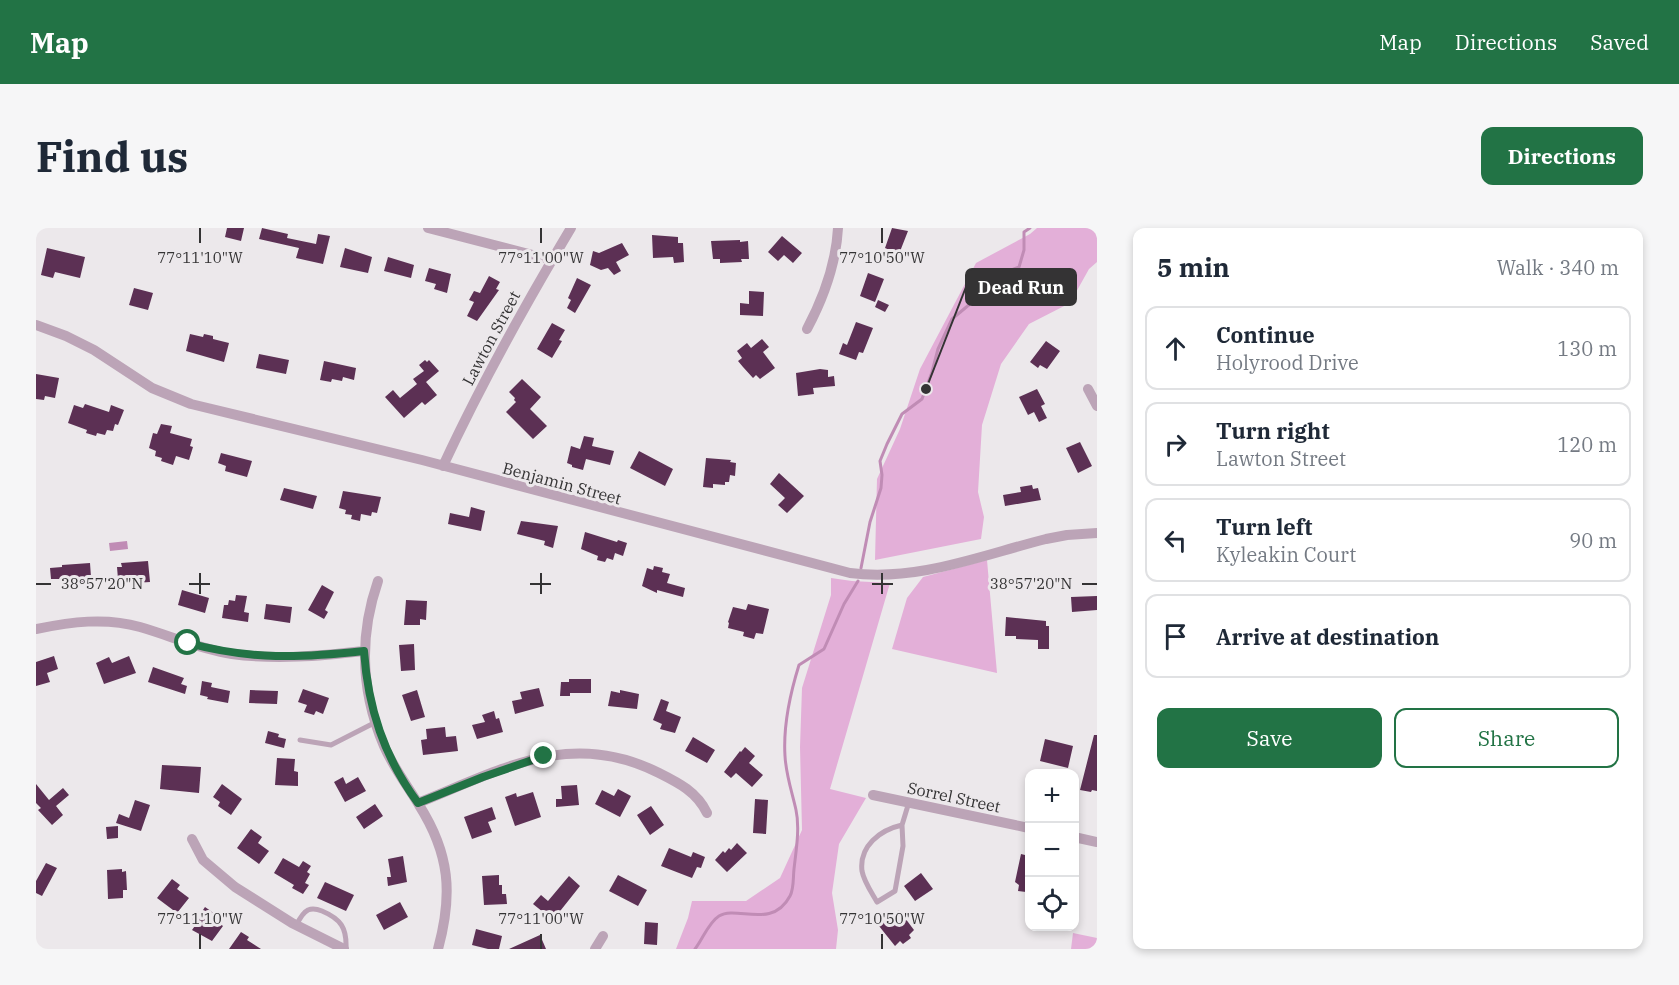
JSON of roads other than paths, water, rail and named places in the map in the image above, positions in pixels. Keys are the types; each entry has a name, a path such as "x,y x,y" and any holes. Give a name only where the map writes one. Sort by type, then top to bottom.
{"street":[{"path":"428,228 552,260"},
{"name":"Lawton Street","path":"443,466 467,415 571,228"},
{"path":"807,329 833,265 838,228"},
{"name":"Benjamin Street","path":"36,325 85,345 152,388 217,412 443,466 850,573 870,576 909,574 1046,539 1097,533"},
{"path":"1088,389 1097,406"},
{"path":"378,581 367,617 364,651 370,699 384,746 433,828 445,864 447,902 438,949"},
{"path":"36,629 81,621 120,623 216,651 262,657 321,656 364,651"},
{"path":"418,803 537,759 563,753 581,752 617,756 636,761 686,788 702,803 707,813"},
{"name":"Sorrel Street","path":"873,795 1025,827"},
{"path":"1079,838 1097,842"},
{"path":"192,839 196,850 208,866 253,900 296,926 345,949"},
{"path":"595,949 603,936"}],"lane":[{"path":"300,740 331,745 376,722"},
{"path":"902,825 880,833 863,853 862,872 877,902 895,891 903,846 902,825 909,802"},
{"path":"296,926 309,909 317,909 335,916 343,926 347,938 345,949"}],"waterway":[{"path":"861,568 870,522 881,488 880,461 887,444 902,414 922,399 938,349 952,319 970,304 983,281 1019,267 1024,250 1024,232 1030,228"},
{"path":"695,949 719,916 726,913 754,915 774,912 783,906 790,896 793,887 798,824 785,756 786,721 790,698 799,665 824,649 844,604 858,581"}],"place":[{"name":"Dead Run","path":"926,389"}]}
